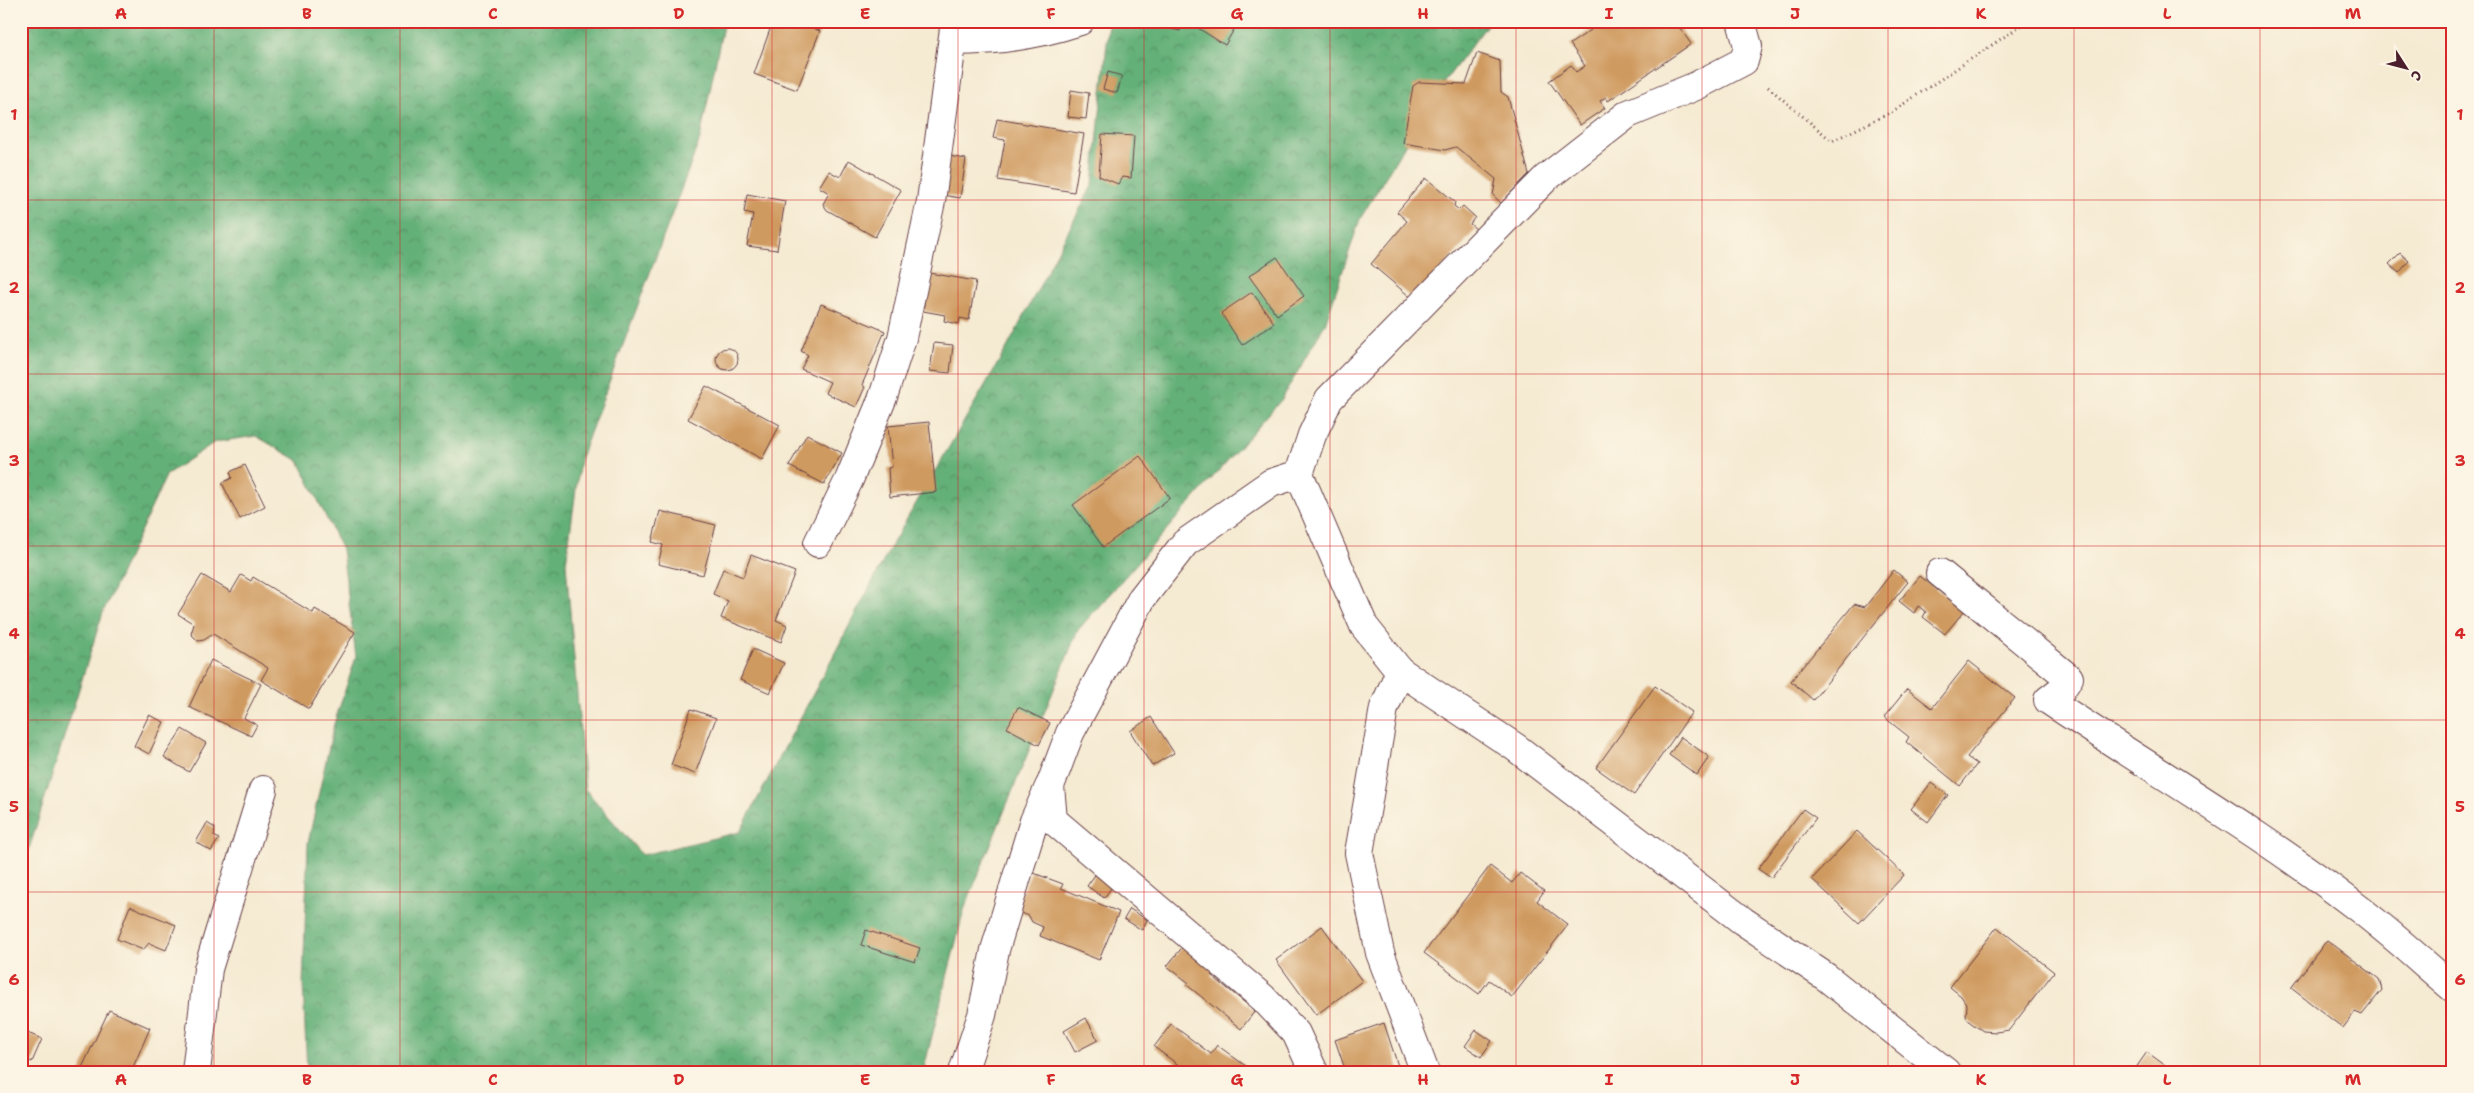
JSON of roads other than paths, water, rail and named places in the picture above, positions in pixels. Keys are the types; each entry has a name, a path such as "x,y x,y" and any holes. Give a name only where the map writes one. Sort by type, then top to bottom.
{"street":[{"path":"818,544 849,480 880,405 902,338 931,201 954,31 996,41 1052,31 1080,21"},
{"path":"1741,21 1748,46 1744,61 1696,86 1628,114 1546,178 1329,400 1312,435 1299,474 1364,626 1400,671 1515,747 1743,921 1826,977 1946,1072"},
{"path":"963,1072 982,1015 995,950 1034,821 1050,786 1070,733 1142,598 1185,543 1270,483 1299,474"},
{"path":"1940,572 2069,678 2061,690 2048,700 2344,897 2389,932 2453,988"},
{"path":"1400,671 1384,708 1359,853 1380,954 1425,1072"},
{"path":"1050,786 1053,820 1263,998 1296,1032 1314,1072"},
{"path":"196,1072 208,969 263,790"},
{"path":"1027,844 1040,829 1053,820"}]}
